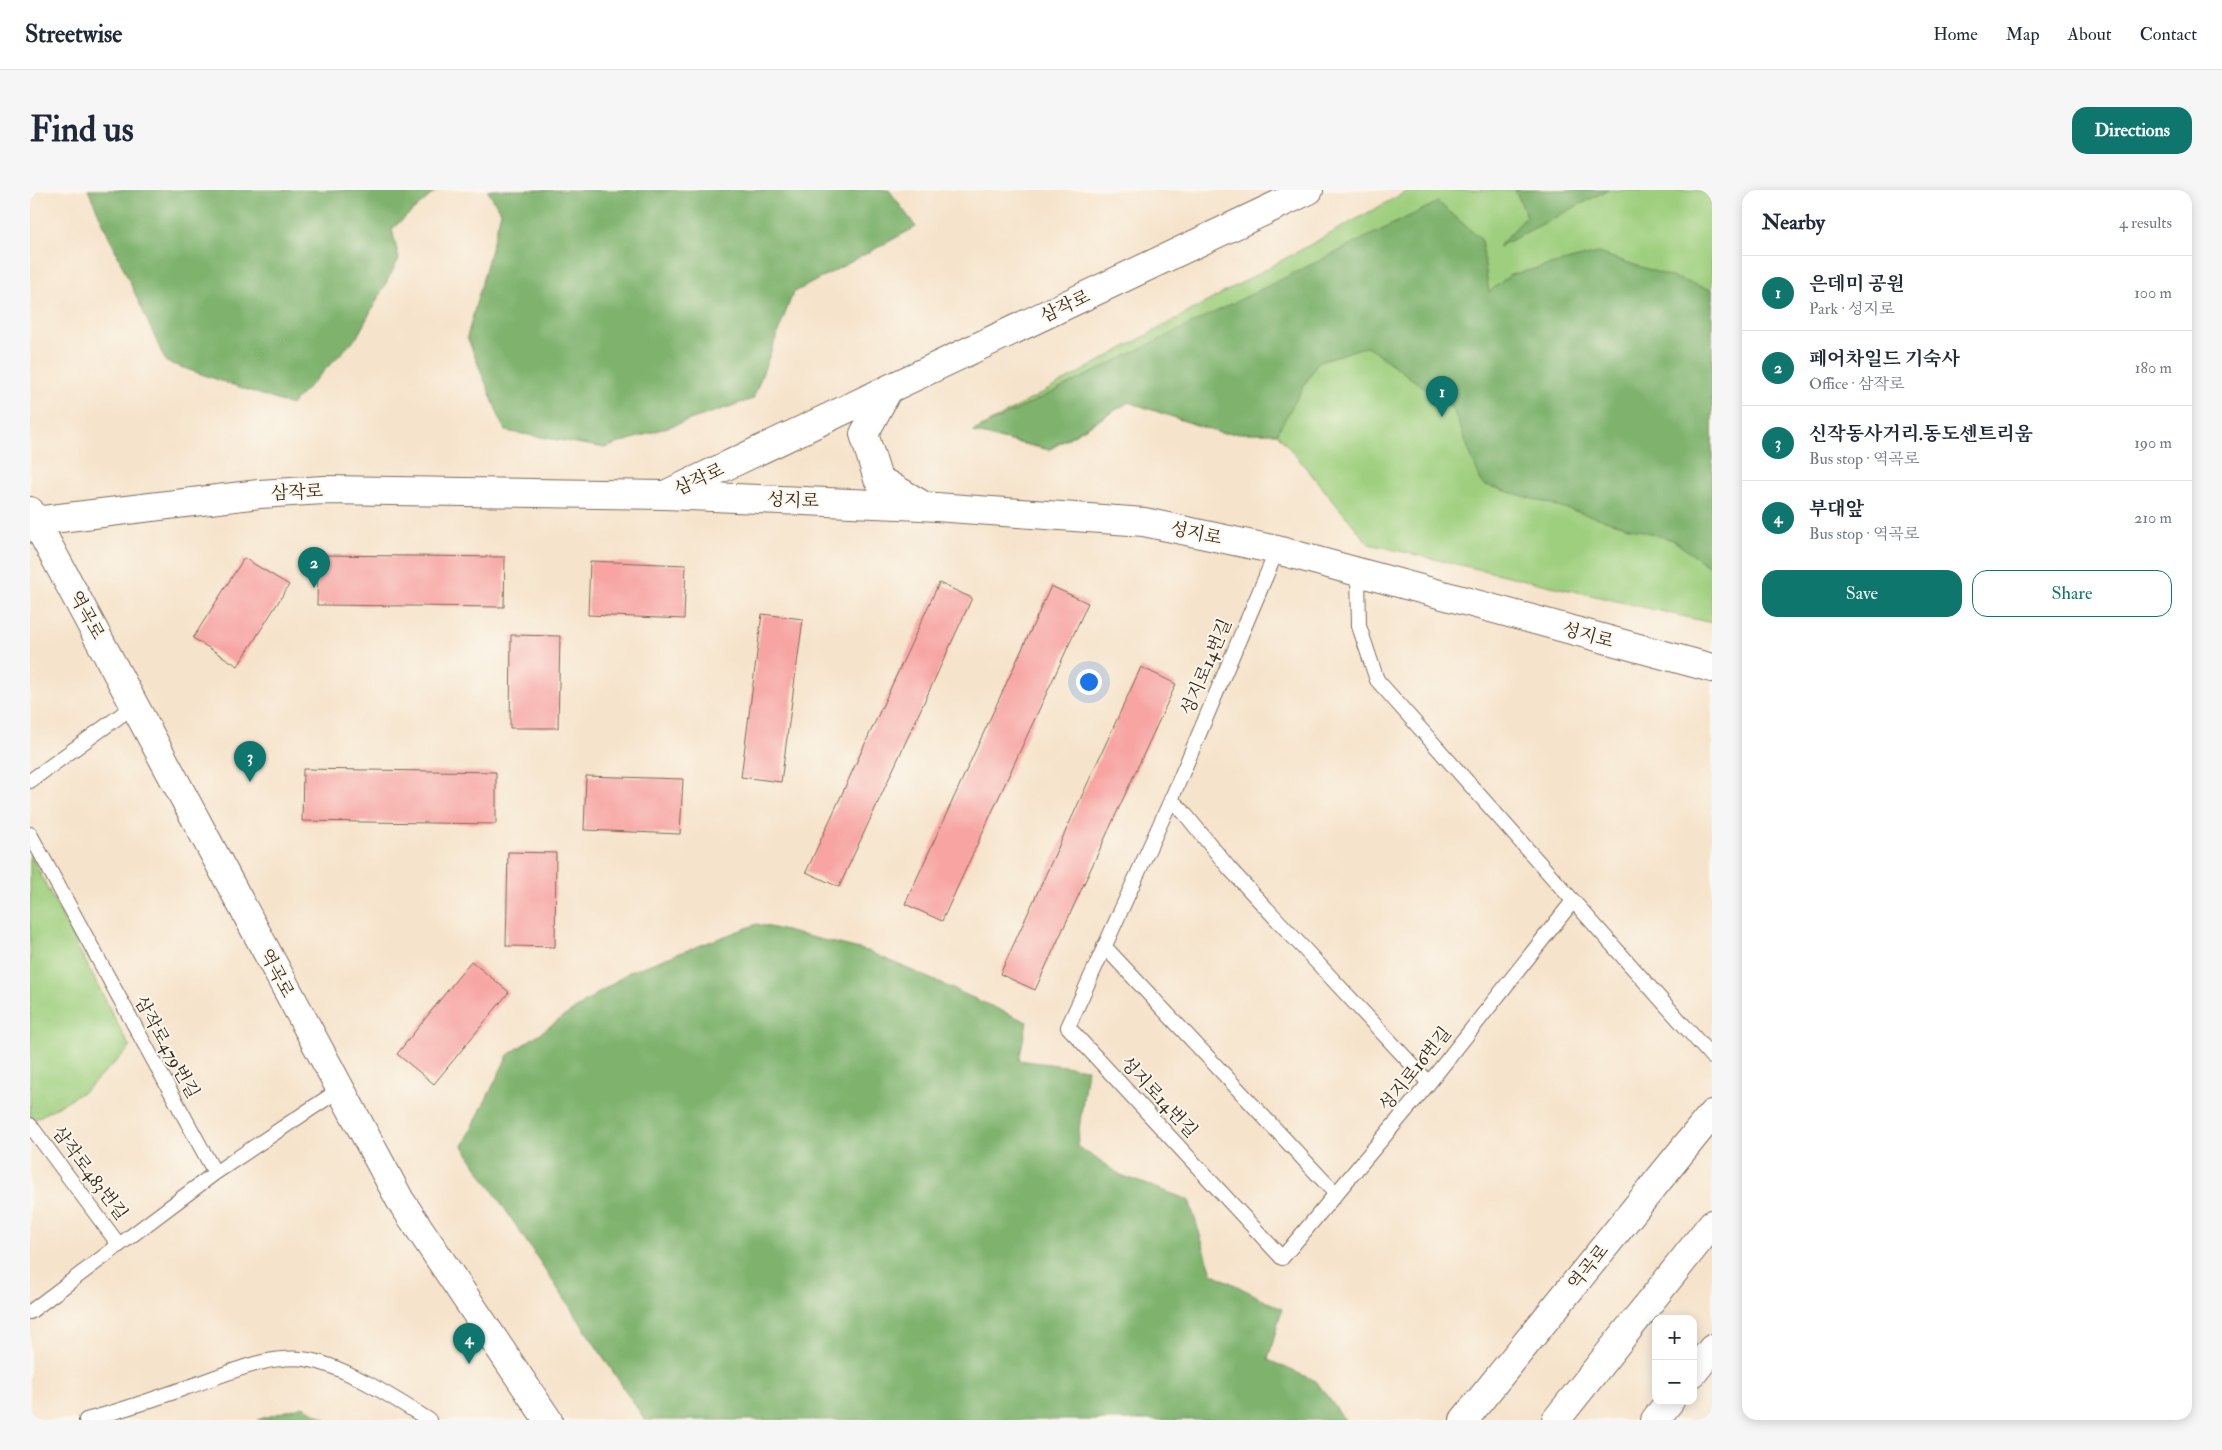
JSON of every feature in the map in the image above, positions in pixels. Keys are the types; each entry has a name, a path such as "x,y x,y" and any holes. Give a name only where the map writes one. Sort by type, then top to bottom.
{"main road":[{"name":"삼작로","path":"32,519 259,494 324,490 665,495 1309,190"},
{"path":"888,390 864,434 878,479 922,506"},
{"name":"성지로","path":"665,495 922,506 1144,522 1277,550 1712,668"},
{"name":"역곡로","path":"32,519 135,705 339,1090 400,1200 548,1420"},
{"name":"역곡로","path":"1464,1420 1712,1114"},
{"path":"1556,1420 1712,1224"},
{"path":"1697,1368 1712,1349"},
{"path":"1655,1420 1667,1405"}],"lane":[{"name":"성지로14번길","path":"1277,550 1171,800 1068,1027 1282,1258"},
{"path":"1358,572 1359,626 1377,680 1712,1057"},
{"path":"30,781 135,705"},
{"path":"1171,800 1181,809 1228,868 1429,1083"},
{"name":"삼작로479번길","path":"30,834 214,1172"},
{"name":"성지로16번길","path":"1282,1258 1429,1083 1573,901"},
{"path":"1104,946 1336,1194"},
{"path":"30,1312 214,1172 339,1090"},
{"name":"삼작로483번길","path":"30,1125 119,1244"},
{"path":"86,1420 121,1411 238,1370 265,1362 287,1359 310,1360 340,1371 429,1420"}],"green space":[{"path":"88,190 437,190 392,229 399,259 357,337 291,405 166,362"},
{"path":"487,190 889,190 916,227 793,293 753,399 605,448 505,431 467,337 501,212"},
{"path":"1409,190 1712,190 1712,623 1369,544 1277,433 1220,433 1129,402 1049,450 972,432"},
{"path":"1515,190 1608,190 1498,247 1527,216"},
{"path":"1438,202 1481,239 1489,292 1510,275 1598,253 1712,290 1712,569 1673,540 1482,484 1453,409 1367,346 1318,362 1277,433 1220,433 1129,402 1048,449 972,432"},
{"path":"30,854 130,1048 86,1090 34,1120 30,1115"},
{"path":"757,924 868,951 1027,1022 1019,1060 1087,1069 1077,1146 1121,1175 1189,1200 1212,1273 1282,1309 1268,1360 1316,1381 1345,1420 645,1420 463,1146 508,1055 629,972"},
{"path":"303,1406 327,1420 257,1420"}],"building":[{"path":"318,555 505,557 504,607 317,605"},
{"path":"244,558 289,585 238,666 193,638"},
{"path":"590,561 686,565 684,619 588,615"},
{"path":"939,583 972,598 839,887 806,872"},
{"path":"1051,586 1088,603 942,921 905,904"},
{"path":"762,614 803,619 781,782 741,777"},
{"path":"511,635 560,636 558,728 510,728"},
{"path":"1141,667 1176,684 1035,990 1000,974"},
{"path":"303,769 496,772 496,824 302,821"},
{"path":"586,776 683,779 680,834 584,830"},
{"path":"508,852 556,853 555,947 506,946"},
{"path":"471,961 509,992 434,1084 397,1054"}],"place":[{"name":"은데미 공원","path":"1442,417"},
{"name":"페어차일드 기숙사","path":"314,588"},
{"name":"신작동사거리.동도센트리움","path":"250,782"},
{"name":"부대앞","path":"469,1364"}]}
